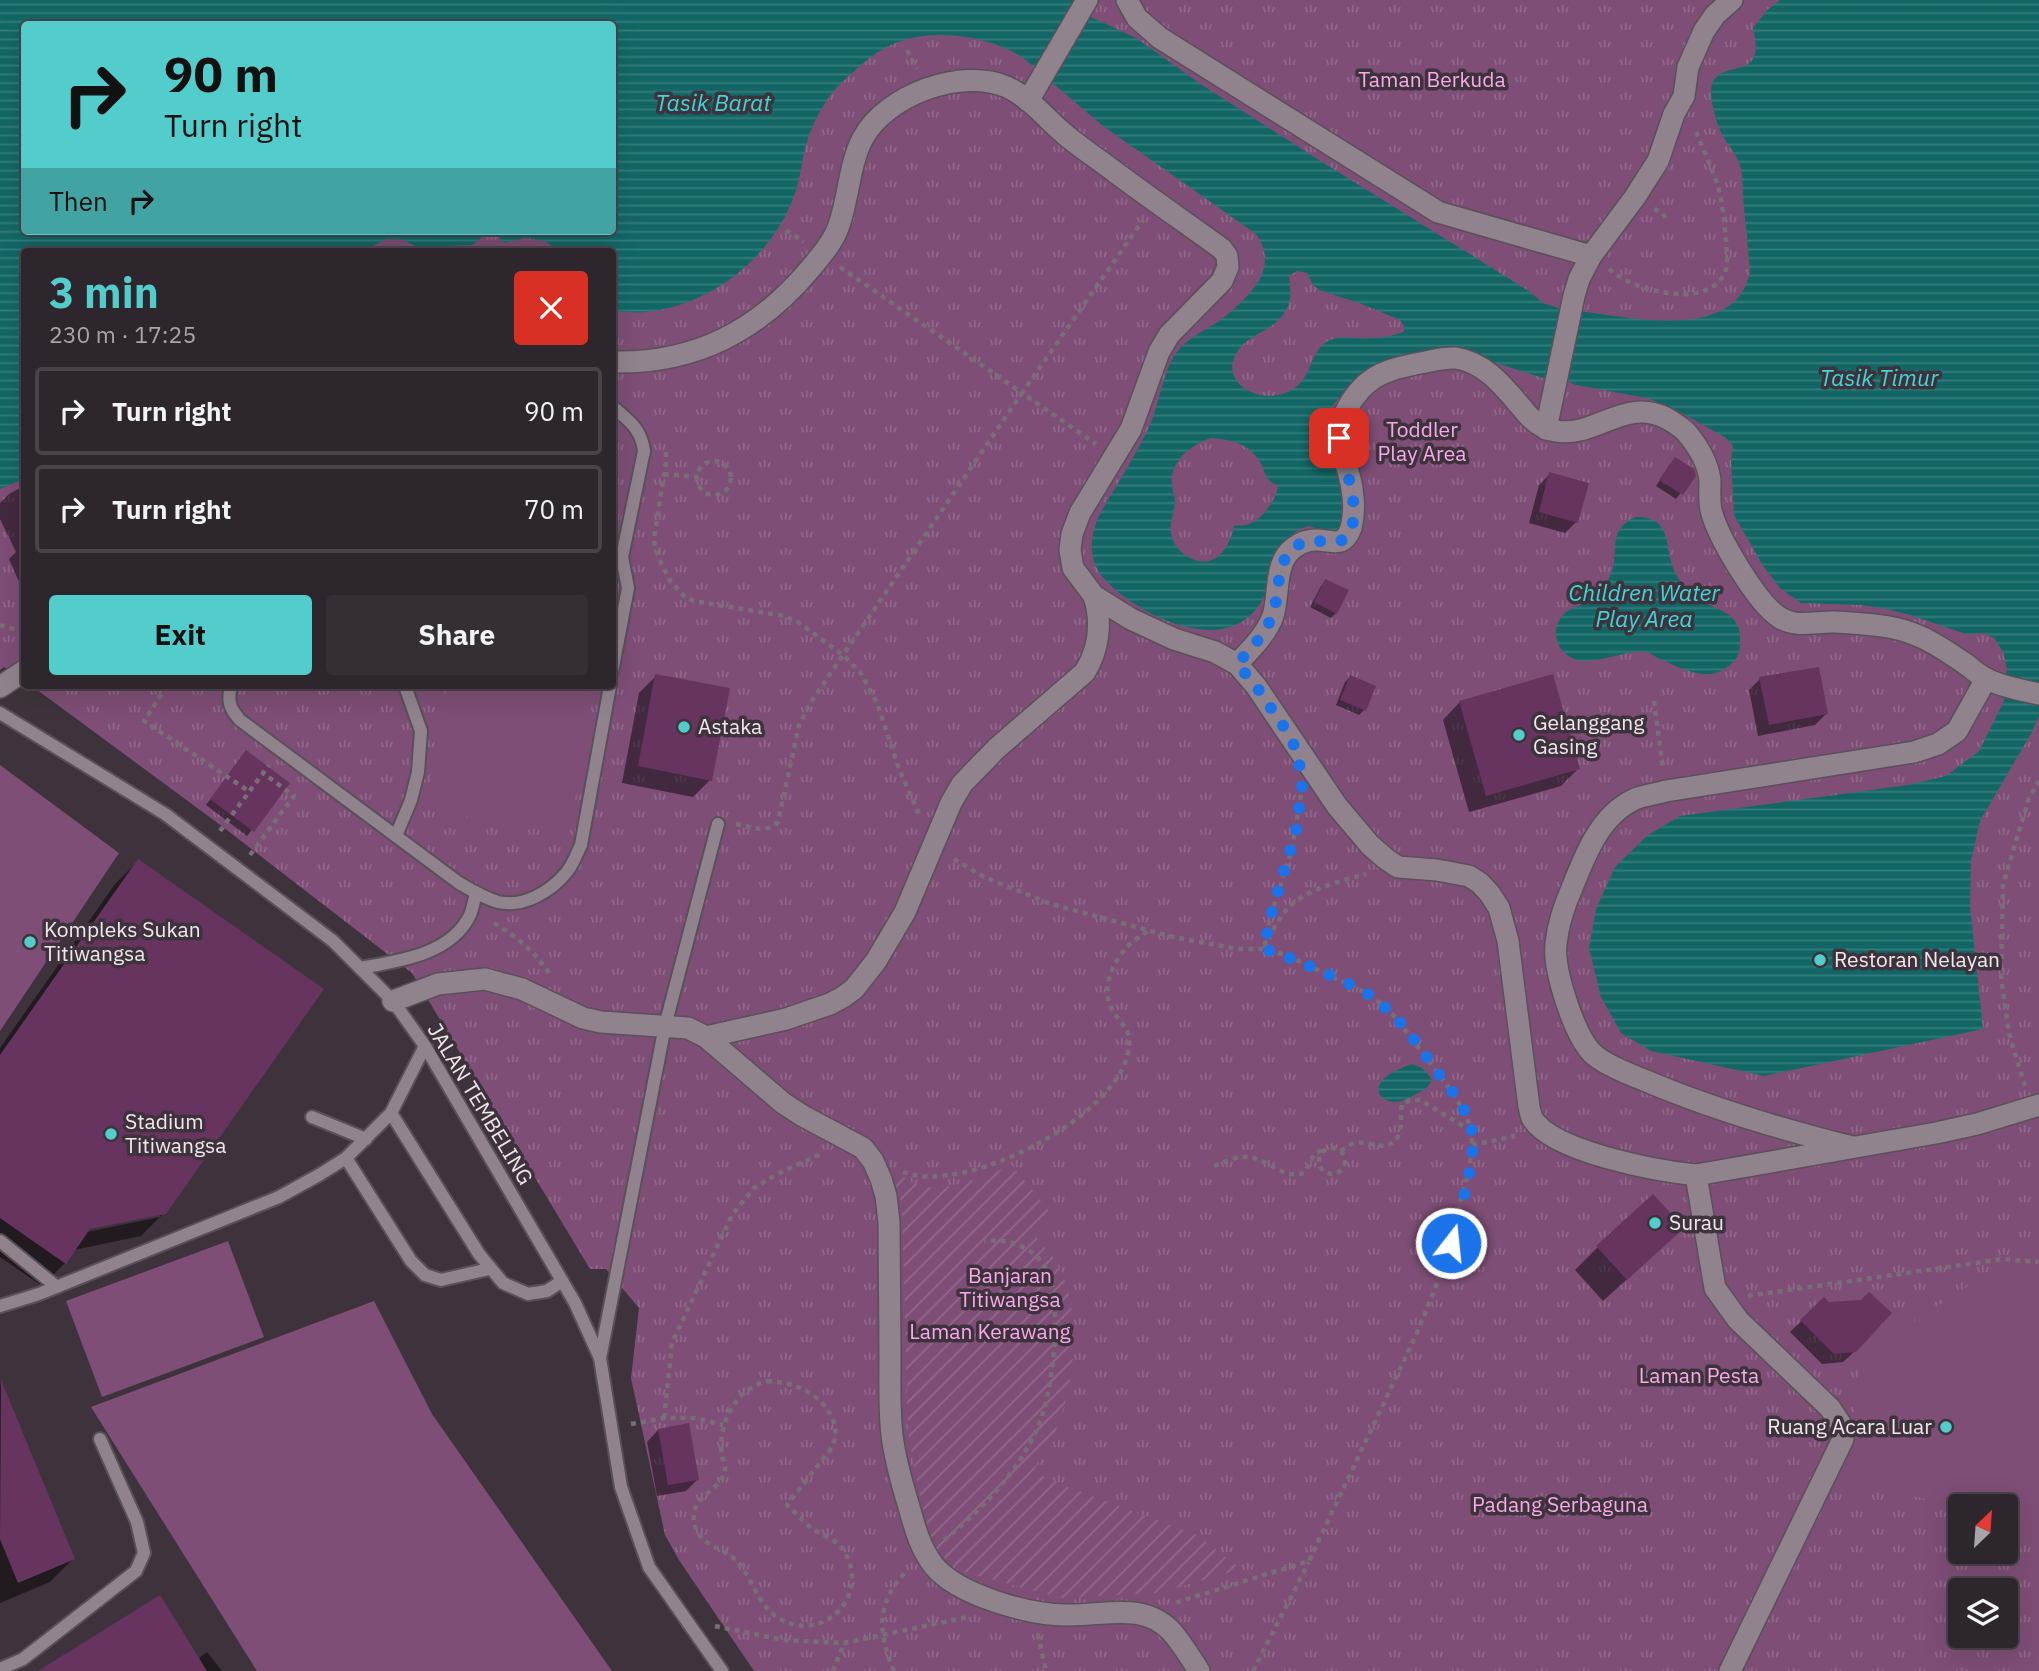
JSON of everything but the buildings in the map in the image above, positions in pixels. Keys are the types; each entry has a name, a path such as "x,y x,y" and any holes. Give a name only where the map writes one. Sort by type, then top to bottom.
{"street":[{"path":"1028,100 1087,0"},
{"path":"1127,0 1137,18 1160,38 1438,212 1591,256"},
{"path":"1546,429 1579,279 1591,256 1648,178 1684,96 1688,67 1704,31 1715,15 1732,0"},
{"path":"616,362 648,360 713,345 738,332 768,310 822,255 839,227 863,138 877,119 901,101 928,88 955,81 982,81 1006,87 1028,100 1068,137 1222,249 1227,256 1226,274 1217,288 1169,335 1159,352 1131,429 1080,513 1072,534 1070,550 1073,568 1094,596 1150,629 1215,652 1237,664 1256,686 1337,806 1370,845 1398,867 1469,876 1490,894 1499,908 1508,942 1529,1107 1533,1119 1540,1126 1584,1152 1664,1171 1696,1175 1967,1126 2036,1103"},
{"path":"1237,664 1268,627 1276,602 1282,566 1291,550 1316,540 1338,543 1349,532 1353,496 1339,438 1348,408 1364,386 1392,369 1441,358 1455,358 1492,374 1534,421 1546,429 1571,432 1632,412 1656,414 1685,430 1706,463 1712,512 1719,531 1745,577 1779,618 1791,623 1863,624 1913,633 1929,640 1986,679 2038,694"},
{"path":"706,1037 786,1019 830,1004 854,989 876,961 905,912 951,803 962,784 998,748 1085,672 1093,660 1099,628 1094,596"},
{"path":"2,683 21,673"},
{"path":"1852,1147 1773,1127 1678,1094 1625,1072 1593,1054 1574,1025 1561,981 1555,947 1561,914 1597,834 1613,812 1636,799 1666,791 1914,752 1938,744 1957,731 1986,679"},
{"path":"393,1000 438,984 485,979 522,989 583,1018 601,1022 688,1028 706,1037 803,1116 863,1148 873,1161 886,1196 889,1222 892,1432 903,1489 917,1536 926,1554 948,1578 983,1596 1018,1608 1067,1615 1127,1612 1154,1617 1170,1630 1199,1671"},
{"path":"1696,1175 1715,1288 1738,1320 1830,1408 1840,1423 1843,1439 1730,1671"}],"lane":[{"path":"616,410 636,428 644,451 618,566 628,587 616,651"},
{"path":"230,689 228,701 240,720 476,893 500,902 518,902 536,897 566,873 574,861 580,845 609,689"},
{"path":"396,836 411,800 418,772 421,731 406,689"},
{"name":"JALAN TEMBELING","path":"0,713 165,814 333,941 393,1000 425,1046 575,1303 600,1358 621,1487 649,1567 722,1671"},
{"path":"600,1358 665,1026 724,823"},
{"path":"360,968 436,949 452,937 471,914 476,893"},
{"path":"0,1306 57,1287 279,1197 319,1175 346,1157 391,1113 425,1046"},
{"path":"391,1113 489,1269 503,1283 528,1294 547,1291 562,1281"},
{"path":"312,1117 366,1139"},
{"path":"346,1157 411,1261 425,1275 441,1280 489,1269"},
{"path":"0,1241 57,1287"},
{"path":"0,1669 23,1659 136,1571 144,1553 137,1522 100,1439"}],"path":[{"path":"1591,256 1620,278 1636,286 1667,293 1684,294 1711,288 1725,273 1725,232 1718,189 1689,117 1684,96"},
{"path":"724,823 764,830 772,828 778,822 799,725 811,702 1156,202"},
{"path":"786,230 1114,457"},
{"path":"666,450 654,538 659,559 679,592 694,601 784,616 810,630 843,655 870,686 899,769 923,822 948,856 984,877 1051,904 1148,931 1238,948 1264,949 1362,990 1380,1003 1402,1026 1452,1091 1466,1115 1472,1145 1468,1178 1441,1274 1416,1335 1309,1561 1252,1671"},
{"path":"717,462 727,468 731,478 727,489 719,495 713,495 700,488 698,477 706,463 717,462"},
{"path":"664,474 698,477"},
{"path":"0,625 21,631"},
{"path":"165,689 145,721 250,792"},
{"path":"1654,701 1666,791"},
{"path":"218,835 280,750"},
{"path":"248,858 294,796 263,773"},
{"path":"2036,1103 2009,1034 2001,976 2001,939 2003,885 2029,798 2039,781"},
{"path":"1264,949 1270,918 1296,831 1302,786"},
{"path":"1264,949 1278,921 1303,897 1354,877 1398,867"},
{"path":"471,914 488,919 514,935 544,965 560,990 569,1012"},
{"path":"898,1169 926,1177 964,1173 982,1167 1021,1152 1054,1135 1071,1125 1098,1100 1123,1069 1130,1038 1125,1024 1113,1011 1107,999 1111,972 1127,947 1148,931"},
{"path":"1214,1166 1239,1157 1260,1159 1287,1174 1297,1175 1306,1172 1315,1153 1320,1150 1333,1148 1341,1151 1356,1143 1383,1147 1397,1138 1402,1104 1410,1100 1420,1100 1471,1130"},
{"path":"1472,1145 1534,1132 1540,1126"},
{"path":"664,1418 672,1343 732,1215 754,1188 777,1174 850,1140"},
{"path":"1324,1150 1319,1157 1319,1165 1325,1172 1333,1174 1341,1170 1345,1162 1341,1151"},
{"path":"894,1671 886,1654 881,1620 889,1595 905,1573 980,1508 1006,1478 1037,1430 1050,1385 1054,1352 1054,1309 1047,1270 1027,1248 998,1239 984,1241"},
{"path":"1723,1300 2003,1259 2039,1262"},
{"path":"767,1381 785,1383 808,1391 831,1415 836,1433 835,1441 787,1505 810,1527 839,1544 850,1564 853,1584 845,1602 832,1618 823,1623 812,1625 787,1622 777,1617 760,1600 749,1578 736,1561 706,1542 696,1531 695,1509 726,1470 720,1439 723,1425 732,1407 745,1391 767,1381"},
{"path":"630,1424 664,1418 695,1418 723,1425"},
{"path":"1141,1613 1309,1561"},
{"path":"714,1626 784,1640 844,1643 1018,1608 1038,1634 1046,1671"},
{"path":"833,1671 844,1643"}],"green space":[{"path":"0,0 2039,0 2039,1671 754,1671 665,1535 631,1378 639,1308 606,1269 590,1269 412,973 223,827 36,689 616,689 616,248 21,248 21,678 4,667 0,670"},
{"path":"446,689 594,689 569,835 425,809"},
{"name":"Kompleks Sukan Titiwangsa","path":"0,765 119,853 0,1031"},
{"name":"Laman Kerawang","path":"1012,1165 1050,1212 1034,1234 1055,1260 1065,1283 1073,1328 1071,1375 1060,1420 1033,1472 1197,1535 1241,1569 1159,1593 1061,1598 960,1571 947,1562 929,1533 908,1432 902,1207 892,1179 900,1175 920,1186 942,1187 967,1182"},
{"path":"228,1241 264,1337 102,1397 66,1301"},
{"name":"Ruang Acara Luar","path":"2004,1263 2039,1266 2039,1524 2018,1519 2018,1494 1948,1494 1948,1504 1845,1481 1860,1372 1877,1345"},
{"path":"374,1301 432,1414 612,1671 257,1671 91,1407"}],"water":[{"name":"Tasik Barat","path":"0,0 1072,0 1076,3 1037,69 1018,55 986,41 953,36 921,36 891,45 875,54 838,86 823,106 809,136 796,190 784,218 755,258 716,288 694,299 670,308 646,312 620,312 616,308 616,248 554,248 545,241 525,238 504,243 497,235 616,235 616,21 21,21 21,235 484,235 473,245 417,247 403,240 387,239 369,248 21,248 21,480 0,489"},
{"name":"Tasik Timur","path":"1780,0 2039,0 2039,716 1980,821 1971,861 1970,906 1983,1029 1764,1076 1651,1051 1621,1033 1601,997 1589,949 1596,909 1615,867 1648,835 1680,816 1908,785 1946,776 1979,751 2004,701 2007,669 2003,652 1994,638 1984,633 1966,634 1886,609 1861,605 1801,603 1781,589 1763,566 1734,515 1731,460 1733,446 1726,438 1671,407 1646,398 1567,381 1579,311 1651,320 1678,320 1703,317 1724,309 1741,294 1750,272 1742,172 1718,125 1711,89 1717,76 1742,67 1754,57 1756,45 1753,28 1767,10"},
{"path":"1087,15 1136,38 1202,85 1529,291 1543,303 1565,310 1552,375 1543,378 1458,351 1399,357 1368,368 1347,388 1323,421 1324,439 1336,468 1341,495 1342,514 1340,526 1335,533 1308,526 1285,541 1263,597 1257,608 1242,622 1223,629 1202,630 1180,625 1138,606 1106,581 1096,566 1092,543 1098,518 1148,429 1167,371 1176,353 1190,339 1225,317 1247,296 1260,279 1265,255 1256,234 1103,126 1049,80","holes":["1297,271 1307,273 1319,290 1400,320 1404,332 1380,337 1340,337 1330,340 1322,345 1305,376 1293,390 1271,396 1260,395 1241,386 1235,378 1232,369 1234,359 1245,343 1275,324 1288,308 1289,276","1211,438 1233,442 1252,452 1268,479 1278,485 1275,497 1262,515 1252,523 1234,526 1228,544 1218,557 1203,562 1185,555 1173,539 1171,525 1175,500 1172,476 1183,455"]},
{"name":"Children Water Play Area","path":"1635,517 1648,518 1662,528 1672,565 1687,591 1725,612 1737,623 1740,632 1738,655 1725,669 1716,673 1698,673 1646,652 1580,661 1561,649 1556,635 1560,619 1570,610 1591,600 1602,589 1612,570 1619,530"},
{"path":"1411,1064 1421,1068 1430,1077 1432,1080 1427,1087 1400,1101 1389,1101 1381,1097 1378,1089 1382,1081"}],"place":[{"name":"Astaka","path":"684,727"},
{"name":"Gelanggang Gasing","path":"1519,735"},
{"name":"Kompleks Sukan Titiwangsa","path":"30,942"},
{"name":"Restoran Nelayan","path":"1820,960"},
{"name":"Stadium Titiwangsa","path":"111,1134"},
{"name":"Surau","path":"1655,1223"},
{"name":"Ruang Acara Luar","path":"1946,1427"}],"route":[{"path":"1339,438 1353,496 1349,532 1338,543 1316,540 1291,550 1282,566 1276,602 1268,627 1237,664 1256,686 1292,739 1302,786 1291,853 1270,918 1264,949 1362,990 1380,1003 1395,1017 1452,1091 1472,1132 1472,1150 1468,1178 1451,1243"}],"park label":[{"name":"Taman Berkuda","path":"1432,80"},
{"name":"Toddler Play Area","path":"1422,442"},
{"name":"Banjaran Titiwangsa","path":"1010,1288"},
{"name":"Laman Pesta","path":"1699,1376"},
{"name":"Padang Serbaguna","path":"1560,1505"}]}
